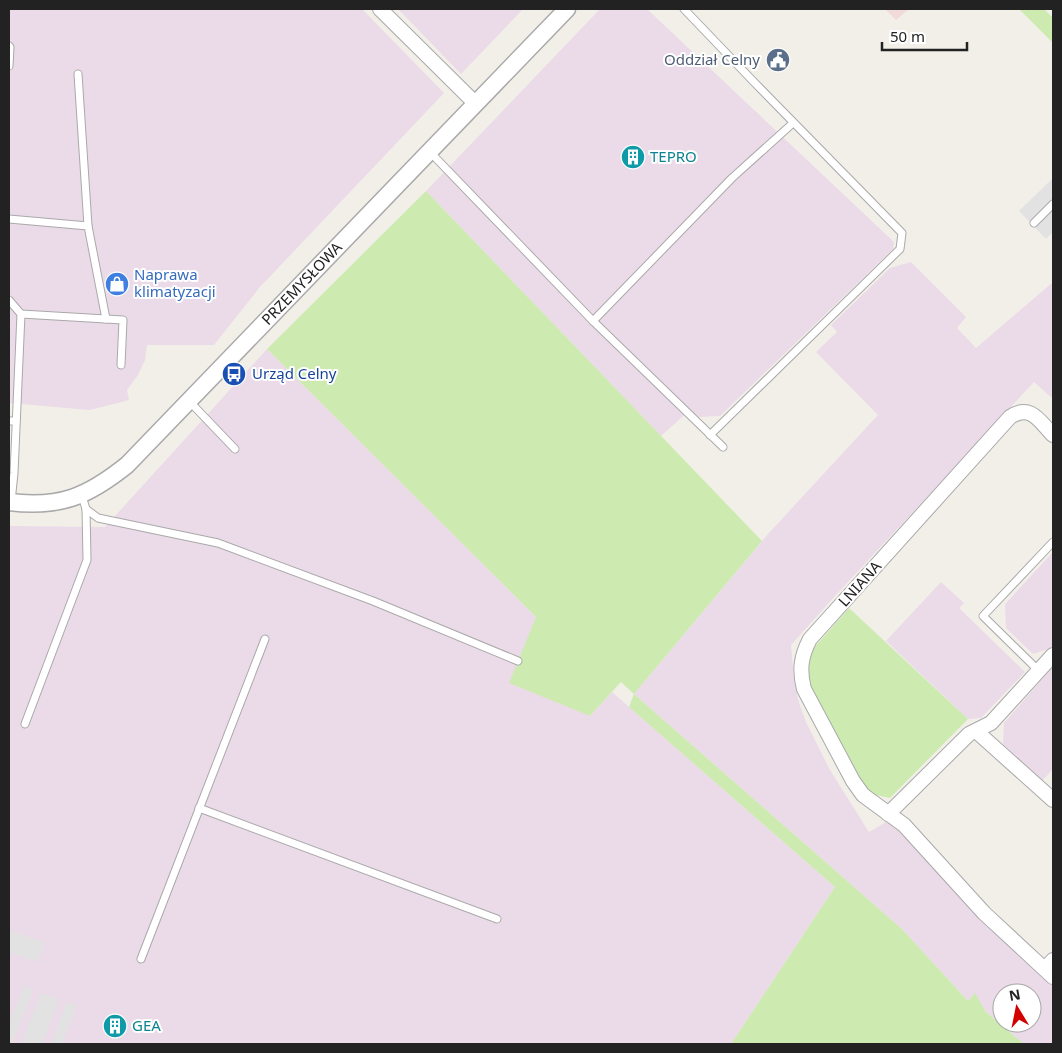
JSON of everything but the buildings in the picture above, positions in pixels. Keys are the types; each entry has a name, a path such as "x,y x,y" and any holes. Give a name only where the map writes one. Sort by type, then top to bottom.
{"street":[{"path":"380,9 475,103"},
{"name":"PRZEMYSŁOWA","path":"10,502 32,505 84,503 104,483 127,465 190,402 566,9"},
{"name":"LNIANA","path":"1050,969 984,913 904,825 863,795 853,781 804,689 801,664 805,649 817,632 1010,417 1018,412 1031,413 1053,435"},
{"path":"888,814 969,734 992,723 1053,655"},
{"path":"976,731 1051,794"}],"lane":[{"path":"684,9 902,234 900,249 710,435"},
{"path":"9,46 9,66"},
{"path":"78,74 88,226 106,319"},
{"path":"593,321 732,178 793,123"},
{"path":"430,152 593,321 723,447"},
{"path":"1034,223 1053,204"},
{"path":"9,219 88,226"},
{"path":"9,300 21,314 13,421 10,502"},
{"path":"21,314 123,320 122,365"},
{"path":"190,402 235,449"},
{"path":"84,503 98,518 218,543 373,601 518,660"},
{"path":"25,724 86,560 84,503"},
{"path":"1039,671 983,616 1053,542"},
{"path":"141,959 265,639"},
{"path":"199,808 497,919"}],"shaded area":[{"path":"9,9 362,9 444,93 260,287 214,345 147,345 145,360 138,375 127,390 129,400 90,410 9,403"},
{"path":"398,9 523,9 461,74"},
{"path":"600,9 647,9 894,242 893,249 720,416 699,417 690,410 661,436 426,191"},
{"path":"885,9 909,9 896,20"},
{"path":"1053,178 1053,232 1046,239 1019,211"},
{"path":"911,262 966,317 957,328 976,348 1053,282 1053,399 1034,382 791,645 794,680 799,703 806,722 830,770 869,832 886,822 898,825 965,904 1053,985 1053,1044 1024,1044 1011,1033 1042,1033 1042,983 992,983 992,1017 986,1012 975,994 968,1001 903,930 634,694 768,534 878,415 816,352 837,332 831,325 890,268"},
{"path":"267,349 536,617 590,716 612,692 835,887 731,1044 9,1044 9,526 105,527"},
{"path":"1053,552 1053,645 1051,648 1033,654 1006,628 1005,604"},
{"path":"941,582 964,603 959,608 1025,672 981,718 968,719 886,641"},
{"path":"1053,667 1053,769 1042,781 1003,744 1004,723"},
{"path":"9,930 45,943 38,962 9,952"},
{"path":"24,986 33,990 12,1044 9,1044 9,1025"},
{"path":"41,993 59,999 42,1044 21,1044"},
{"path":"67,1002 77,1006 62,1044 51,1044"}],"green space":[{"path":"1019,9 1044,9 1053,18 1053,43"},
{"path":"426,191 762,541 634,694 621,682 590,716 509,683 536,617 267,349"},
{"path":"849,608 968,719 890,798 871,794 861,780 808,684 805,668 813,649"},
{"path":"634,694 903,930 968,1001 975,993 986,1012 992,1017 992,1033 1011,1033 1024,1044 731,1044 835,887 629,707"}],"place":[{"name":"Oddział Celny","path":"778,60"},
{"name":"TEPRO","path":"633,157"},
{"name":"Naprawa klimatyzacji","path":"117,284"},
{"name":"Urząd Celny","path":"234,374"},
{"name":"GEA","path":"115,1026"}]}
